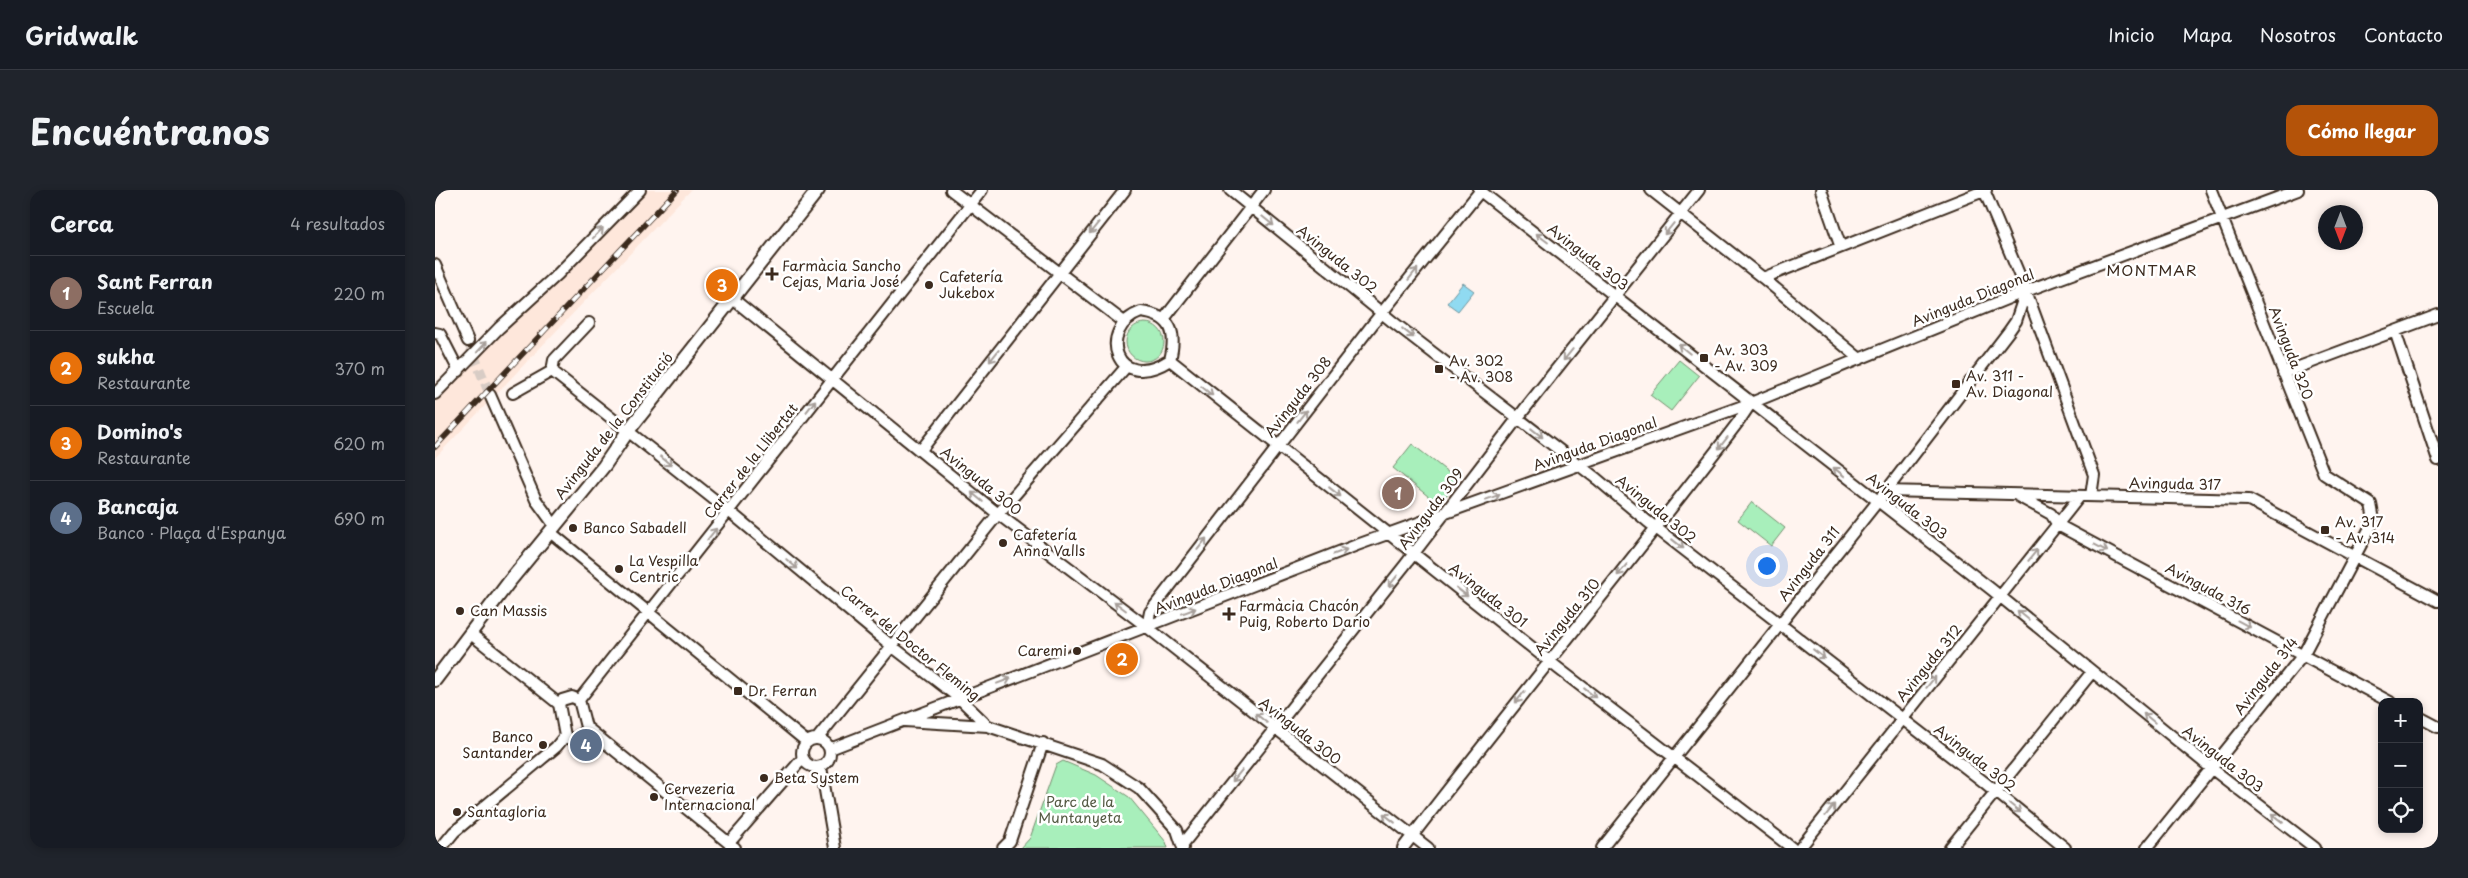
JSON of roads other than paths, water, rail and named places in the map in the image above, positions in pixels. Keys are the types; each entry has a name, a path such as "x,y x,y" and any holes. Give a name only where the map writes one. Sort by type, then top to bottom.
{"street":[{"path":"435,394 499,328 559,274 640,190"},
{"name":"Avinguda de la Constitució","path":"435,680 509,582 604,466 628,431 818,190"},
{"path":"951,190 1058,274 1124,322"},
{"name":"Carrer de la Llibertat","path":"579,700 981,190"},
{"path":"921,450 1125,190"},
{"name":"Avinguda 302","path":"1230,190 1382,313 1996,792 2065,848"},
{"path":"1164,319 1264,190"},
{"name":"Avinguda 303","path":"1480,190 2000,596 2211,768 2315,848"},
{"name":"Avinguda 308","path":"1147,627 1150,612 1277,447 1480,190"},
{"path":"1651,190 1763,278 1860,359"},
{"name":"Avinguda 309","path":"1183,846 1699,190"},
{"path":"1821,190 1840,245"},
{"path":"1763,278 1840,245 1984,190 2026,291 2094,475 2085,496"},
{"name":"Avinguda 320","path":"2211,190 2324,474 2371,504"},
{"name":"Avinguda Diagonal","path":"830,749 1388,534 1751,403 2026,291 2298,190"},
{"path":"435,265 468,341"},
{"name":"Avinguda 311","path":"1602,848 1675,759 1886,491 2016,321 2026,291"},
{"name":"Avinguda 300","path":"733,299 998,514 1147,627 1428,848"},
{"path":"1141,312 1155,314 1164,319 1173,334 1174,345 1170,360 1154,369 1140,372 1126,367 1117,355 1116,339 1124,322 1141,312"},
{"path":"2283,373 2438,314"},
{"path":"513,393 552,372 554,360 589,323"},
{"path":"2395,331 2438,460"},
{"path":"435,333 440,334 459,371"},
{"name":"Avinguda 301","path":"1170,360 1277,447 1675,759 1792,848"},
{"path":"586,727 732,846 803,758 804,747 812,741 893,647 998,514 1126,367"},
{"name":"Carrer del Doctor Fleming","path":"552,372 959,698 988,726 1102,764 1139,788 1177,830 1183,846"},
{"path":"490,395 536,500 553,529 648,613 812,741 825,742 830,749 830,758 821,767 813,767 803,758"},
{"name":"Avinguda 310","path":"1403,848 1549,660 1657,529 1751,403"},
{"name":"Avinguda 317","path":"1886,491 2249,500 2438,601"},
{"name":"Avinguda 316","path":"2017,495 2051,514 2058,525 2383,698"},
{"name":"Avinguda 312","path":"1800,848 2000,596 2058,525 2085,496"},
{"name":"Avinguda 314","path":"2147,848 2303,655 2356,558 2374,520 2371,504"},
{"path":"441,848 454,832 556,748 565,736 559,704 471,634"},
{"path":"1950,848 2093,672"},
{"path":"559,704 562,700 571,697 579,700 586,727 583,737 575,741 565,736"},
{"path":"2423,719 2438,727"},
{"name":"Avinguda Diagonal","path":"901,721 988,726"},
{"path":"1003,848 1010,841 1043,743"},
{"path":"821,767 835,848"}],"water":[{"path":"1463,283 1474,291 1458,311 1447,303"}],"tunnel":[{"path":"468,341 490,395"}],"railway":[{"path":"435,447 677,190"}],"place":[{"name":"Farmàcia Sancho Cejas, Maria José","path":"772,274"},
{"name":"Domino's","path":"722,285"},
{"name":"Cafetería Jukebox","path":"929,285"},
{"name":"Av. 303 - Av. 309","path":"1704,358"},
{"name":"Av. 302 - Av. 308","path":"1439,369"},
{"name":"Av. 311 - Av. Diagonal","path":"1956,384"},
{"name":"Sant Ferran","path":"1398,493"},
{"name":"Banco Sabadell","path":"573,528"},
{"name":"Av. 317 - Av. 314","path":"2325,530"},
{"name":"Cafetería Anna Valls","path":"1003,543"},
{"name":"La Vespilla Centric","path":"619,569"},
{"name":"Can Massis","path":"460,611"},
{"name":"Farmàcia Chacón Puig, Roberto Dario","path":"1229,614"},
{"name":"Caremi","path":"1077,651"},
{"name":"sukha","path":"1122,659"},
{"name":"Dr. Ferran","path":"738,691"},
{"name":"Banco Santander","path":"543,745"},
{"name":"Bancaja","path":"586,745"},
{"name":"Beta System","path":"764,778"},
{"name":"Cervezeria Internacional","path":"654,797"},
{"name":"Santagloria","path":"457,812"}],"district":[{"name":"MONTMAR","path":"2152,271"}],"park label":[{"name":"Parc de la Muntanyeta","path":"1080,810"}]}
